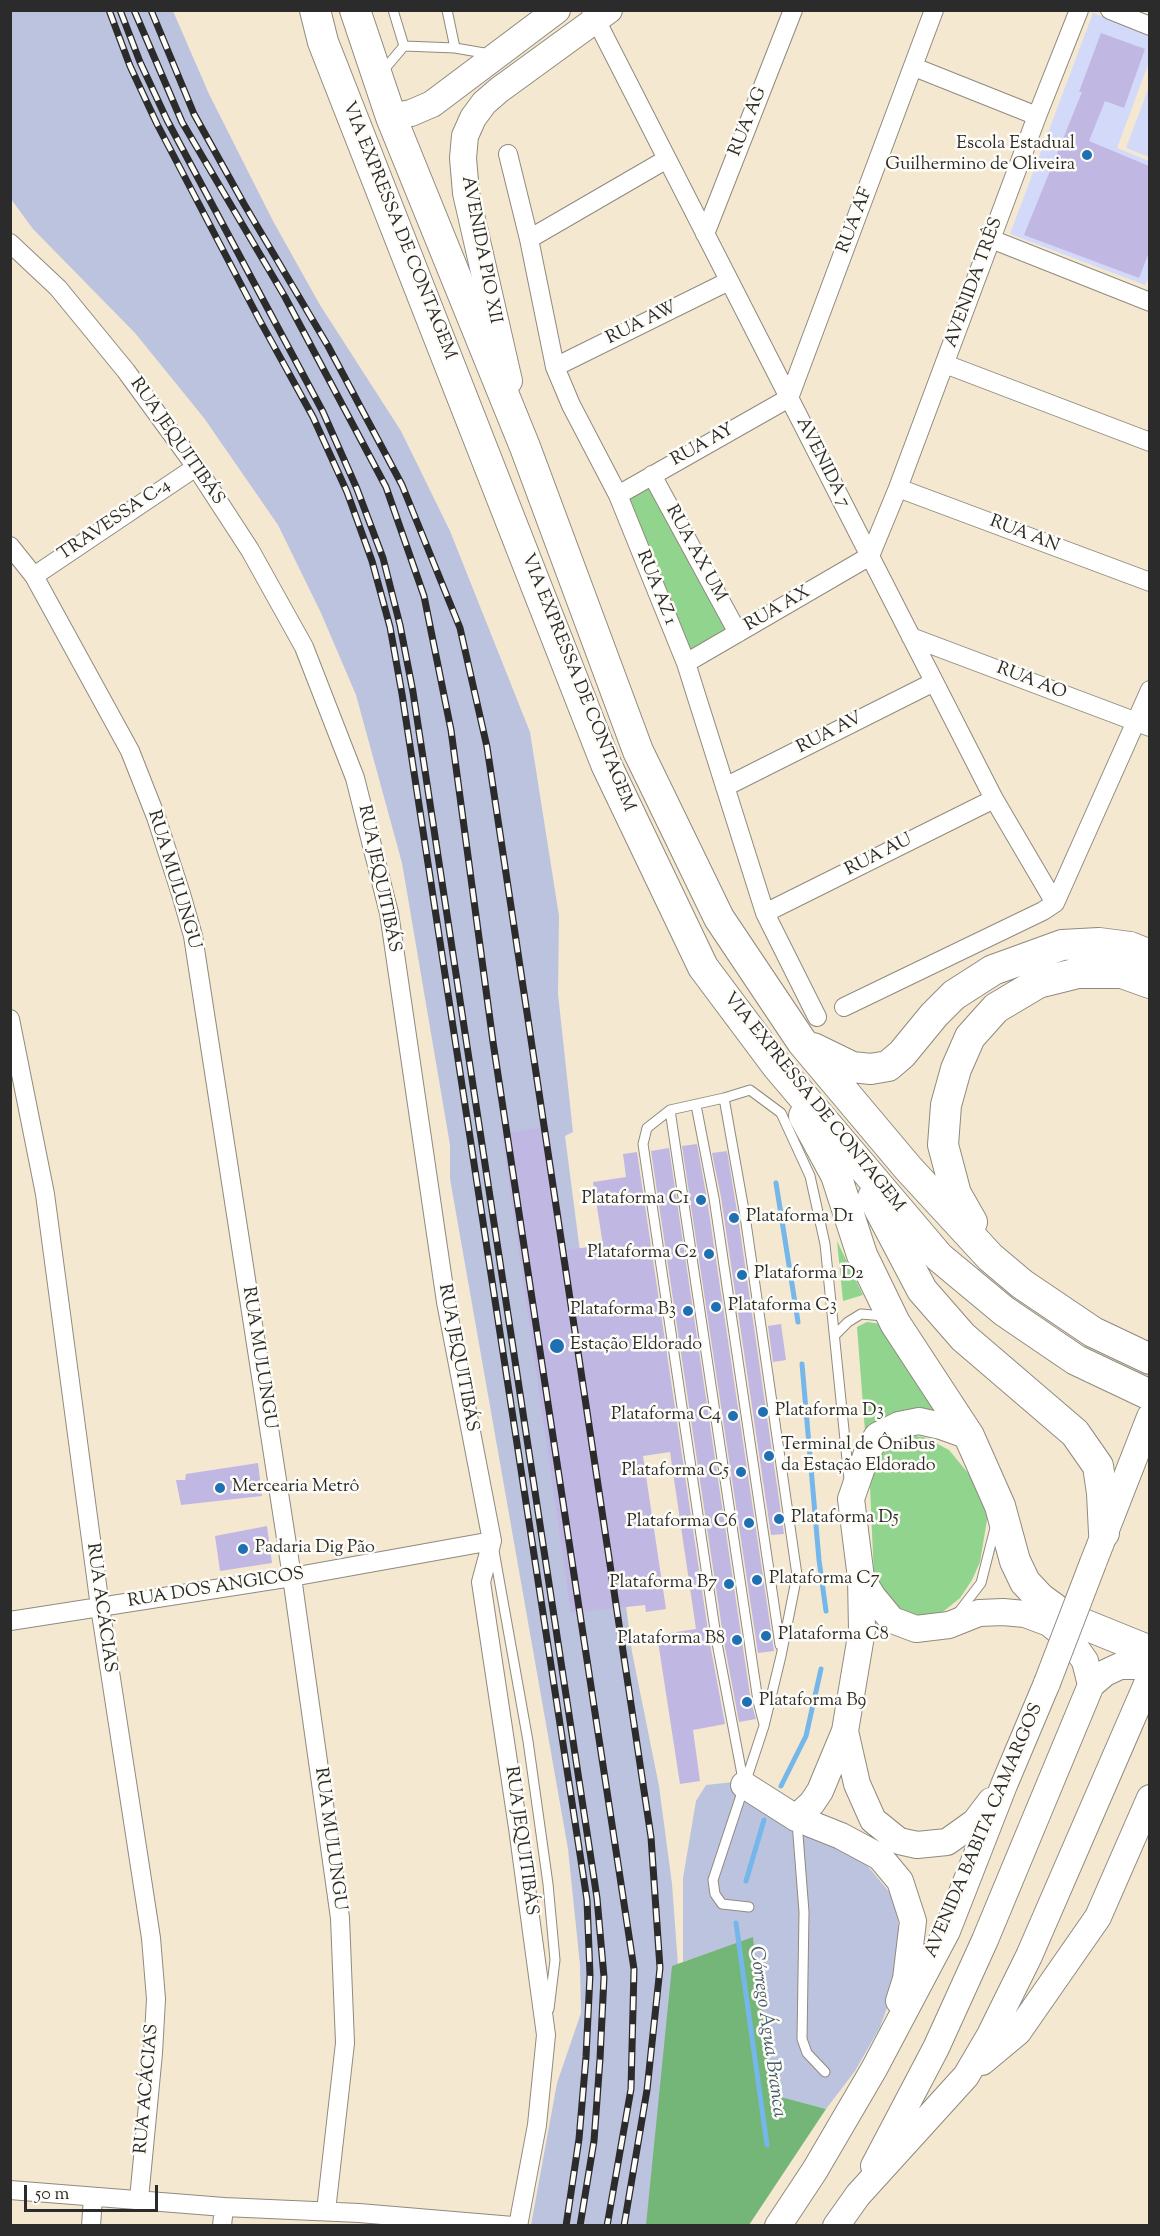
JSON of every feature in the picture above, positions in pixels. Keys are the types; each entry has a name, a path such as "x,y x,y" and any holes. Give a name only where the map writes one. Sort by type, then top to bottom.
{"highway":[{"name":"VIA EXPRESSA DE CONTAGEM","path":"315,10 323,42 606,764 703,967 777,1066 939,1257 1004,1311 1076,1360 1149,1395"},
{"name":"VIA EXPRESSA DE CONTAGEM","path":"355,10 391,117 525,447 638,751 719,918 802,1042 908,1168 990,1257 1022,1284 1093,1332 1149,1359"},
{"path":"802,1042 852,1067 872,1069 888,1066 902,1054 954,995 993,970 1062,945 1099,943 1130,947 1149,955"},
{"path":"990,1257 956,1194 943,1145 946,1105 956,1068 970,1037 996,1008 1038,983 1078,973 1122,973 1149,982"},
{"path":"777,1066 836,1175 862,1255 894,1319 969,1436 1000,1506 1015,1561 1025,1582 1040,1598 1066,1617 1149,1652"},
{"path":"846,1146 922,1290 963,1337 1075,1433 1098,1466 1104,1533"}],"main road":[{"path":"391,117 411,113 432,104 499,56 557,10"},
{"name":"AVENIDA PIO XII","path":"525,447 466,193 463,158 465,136 473,118 484,103 598,14"},
{"name":"AVENIDA BABITA CAMARGOS","path":"778,2226 815,2170 874,2069 947,1931 1047,1683 1149,1417"},
{"path":"796,1818 812,1803 820,1791 845,1731 862,1630 861,1578 851,1499 867,1453 877,1436 899,1425 919,1420 969,1436"},
{"path":"861,1578 892,1620 916,1629 949,1625 979,1613 1025,1614 1049,1623 1071,1641 1085,1661 1091,1685"},
{"path":"858,2195 936,2048 985,1940 1091,1685 1105,1673 1120,1666 1149,1666"},
{"path":"966,2076 990,2036 1029,1956 1149,1677"},
{"path":"845,1731 857,1784 873,1820 899,1841 917,1845 947,1842 975,1822 1004,1785"},
{"path":"744,1785 796,1818 841,1836 880,1857 900,1881 913,1921 906,1979 874,2069"},
{"path":"836,2226 858,2195 966,2076 1018,2032 1098,1917 1149,1798"}],"street":[{"name":"RUA AG","path":"705,234 794,10"},
{"name":"RUA AF","path":"789,398 934,10"},
{"name":"AVENIDA TRÊS","path":"870,556 898,488 1079,10"},
{"path":"1110,10 1149,26"},
{"name":"AVENIDA 7","path":"598,14 667,159 994,799 1055,903"},
{"path":"914,67 1037,116"},
{"name":"RUA AZ 1","path":"508,154 529,239 555,367 571,405 618,495 686,663 765,913 817,1017"},
{"path":"529,239 667,159"},
{"path":"991,239 1148,299"},
{"name":"RUA JEQUITIBÁS","path":"10,243 58,288 126,371 196,467 250,550 304,647 355,778 389,913 446,1302 492,1541 481,1582 546,2035 537,2125 518,2226"},
{"name":"RUA JEQUITIBÁS","path":"10,261 49,296 85,323"},
{"name":"RUA AW","path":"555,367 729,281"},
{"path":"945,364 1149,442"},
{"name":"RUA AY","path":"618,495 789,398"},
{"name":"TRAVESSA C-4","path":"34,576 196,467"},
{"name":"RUA AX UM","path":"652,475 738,633"},
{"name":"RUA AN","path":"898,488 1149,582"},
{"name":"RUA MULUNGU","path":"10,546 34,576 130,751 156,817 182,894 193,936 291,1577 340,1918 345,2043 326,2211"},
{"name":"RUA AX","path":"686,663 870,556"},
{"name":"RUA AO","path":"912,638 1143,725"},
{"name":"RUA AV","path":"725,787 934,682"},
{"path":"844,1007 1043,911 1055,903 1143,725 1149,690"},
{"name":"RUA AU","path":"765,913 994,799"},
{"name":"RUA ACÁCIAS","path":"10,1019 45,1194 100,1607 151,1938 156,1999 139,2199"},
{"name":"RUA DOS ANGICOS","path":"10,1621 291,1577 492,1541"},
{"path":"10,2190 224,2207 326,2211 358,2219 513,2226"},
{"path":"91,2226 93,2197"},
{"path":"222,2226 224,2207"}],"lane":[{"path":"393,10 404,46"},
{"path":"447,10 455,48"},
{"path":"379,76 404,46"},
{"path":"404,46 455,48 499,56"},
{"path":"744,1785 717,1643 643,1144 647,1128 670,1110 750,1090 782,1113 810,1176 825,1244 851,1499"},
{"path":"724,1098 746,1216 797,1575 764,1726 713,1880 715,1894 722,1904 749,1907"},
{"path":"696,1105 714,1198 781,1656"},
{"path":"670,1110 758,1701 764,1726"},
{"path":"835,1335 848,1322 861,1314 879,1314 894,1319"},
{"path":"949,1625 981,1583 1000,1506"},
{"path":"796,1818 804,1912 802,2039 807,2053 825,2072"}],"shaded area":[{"path":"10,11 173,11 209,94 273,221 320,305 401,431 450,531 530,732 559,916 558,994 573,1132 565,1136 632,1652 659,1786 672,1884 681,2006 652,2225 531,2225 557,2083 581,2013 580,1965 568,1849 450,1179 450,1145 402,863 356,695 321,613 278,525 204,418 135,333 33,229 11,199"},
{"name":"Escola Estadual Guilhermino de Oliveira","path":"1093,13 1149,35 1149,62 1117,148 1149,161 1150,275 1145,285 1010,234"},
{"path":"1149,87 1149,157 1126,148"},
{"path":"733,1782 861,1858 896,1900 901,1951 895,1986 880,2027 855,2071 826,2109 773,2096 753,1938 683,1962 683,1878 696,1801 706,1785"}],"green space":[{"path":"651,476 736,632 686,661 621,493"},
{"path":"837,1241 863,1295 843,1301"},
{"path":"867,1322 881,1324 944,1414 893,1415 865,1431 857,1327"},
{"path":"898,1434 924,1437 949,1450 977,1484 989,1508 980,1562 972,1580 960,1598 939,1615 917,1618 897,1610 874,1577 870,1487 882,1444"},
{"path":"753,1937 773,2095 826,2109 749,2225 646,2225 672,1966"}],"building":[{"name":"Escola Estadual Guilhermino de Oliveira","path":"1101,33 1145,49 1124,108 1105,101 1089,141 1149,166 1149,252 1139,278 1024,235 1082,92 1079,92"},
{"path":"548,1126 567,1250 603,1245 593,1182 626,1177 623,1154 637,1152 710,1644 725,1724 693,1730 700,1781 680,1784 657,1635 696,1629 670,1452 643,1456 666,1609 646,1612 645,1605 571,1613 502,1134"},
{"path":"697,1144 774,1651 758,1653 682,1146"},
{"path":"669,1148 751,1702 756,1719 739,1722 724,1642 651,1151"},
{"path":"727,1151 784,1534 771,1535 721,1197 712,1153"},
{"path":"781,1324 786,1360 773,1362 768,1326"},
{"name":"Mercearia Metrô","path":"258,1463 262,1496 181,1505 176,1480 185,1480 186,1474"},
{"name":"Padaria Dig Pão","path":"267,1526 272,1563 220,1571 215,1536"}],"waterway":[{"path":"776,1183 798,1322"},
{"path":"802,1364 819,1560 826,1611"},
{"name":"Córrego Água Branca","path":"781,1786 806,1736 821,1669"},
{"name":"Córrego Água Branca","path":"746,1881 764,1820"},
{"name":"Córrego Água Branca","path":"736,1923 767,2145"}],"railway":[{"path":"109,10 130,66 157,124 313,417 347,492 372,561 390,627 587,1900 590,1975 586,2057 579,2139 566,2226"},
{"path":"120,10 140,62 167,120 323,412 357,489 383,558 400,625 413,692 597,1898 604,1977 600,2059 594,2141 580,2226"},
{"path":"134,10 182,122 285,297 386,487 424,596 451,730 493,1042 634,1969 631,2089 607,2226"},
{"path":"151,10 194,114 328,346 402,485 460,628 487,747 651,1837 660,1968 647,2090 624,2226"}],"place":[{"name":"Escola Estadual Guilhermino de Oliveira","path":"1087,155"},
{"name":"Plataforma C1","path":"701,1200"},
{"name":"Plataforma D1","path":"734,1218"},
{"name":"Plataforma C2","path":"709,1254"},
{"name":"Plataforma D2","path":"742,1275"},
{"name":"Plataforma C3","path":"716,1307"},
{"name":"Plataforma B3","path":"688,1311"},
{"name":"Estação Eldorado","path":"557,1346"},
{"name":"Plataforma D3","path":"763,1412"},
{"name":"Plataforma C4","path":"733,1416"},
{"name":"Terminal de Ônibus da Estação Eldorado","path":"769,1456"},
{"name":"Plataforma C5","path":"741,1472"},
{"name":"Mercearia Metrô","path":"220,1488"},
{"name":"Plataforma D5","path":"779,1519"},
{"name":"Plataforma C6","path":"749,1523"},
{"name":"Padaria Dig Pão","path":"243,1549"},
{"name":"Plataforma C7","path":"757,1580"},
{"name":"Plataforma B7","path":"729,1584"},
{"name":"Plataforma C8","path":"766,1636"},
{"name":"Plataforma B8","path":"737,1640"},
{"name":"Plataforma B9","path":"747,1702"}]}
